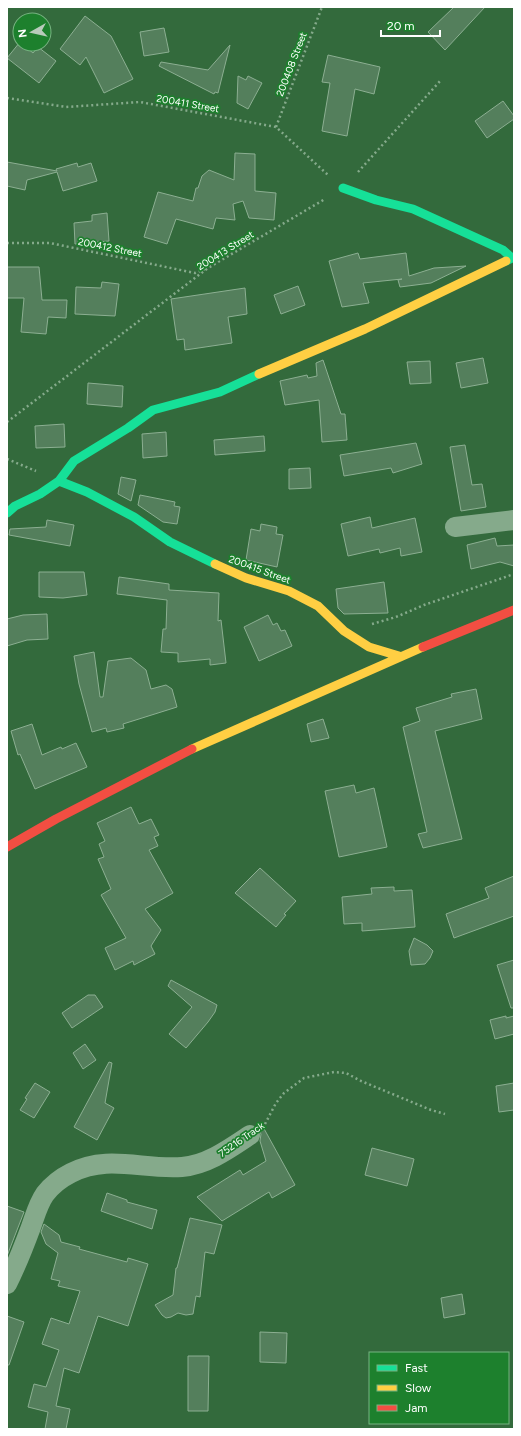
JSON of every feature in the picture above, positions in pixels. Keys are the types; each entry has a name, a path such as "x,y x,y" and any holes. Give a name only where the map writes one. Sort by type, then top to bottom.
{"street":[{"path":"7,513 15,506 40,494 59,481 74,461 128,428 153,410 220,392 365,329 512,258 504,250 413,209 376,200 343,188"},
{"name":"200415 Street","path":"59,481 87,492 134,517 170,542 213,563 246,578 289,591 318,606 344,631 369,647 399,656"},
{"path":"455,527 514,520"},
{"path":"7,847 56,819 208,741 399,656 514,610"},
{"name":"75216 Track","path":"7,1284 25,1243 40,1202 46,1193 61,1178 77,1169 104,1163 158,1167 182,1167 210,1160 227,1151 250,1135"}],"path":[{"name":"200408 Street","path":"276,127 322,7"},
{"name":"200413 Street","path":"7,422 208,268 343,188 441,80"},
{"name":"200411 Street","path":"7,98 66,107 140,102 276,127"},
{"path":"276,127 343,188"},
{"name":"200412 Street","path":"7,243 50,243 196,273 208,268"},
{"path":"7,458 59,481"},
{"path":"344,631 396,617 424,605 514,574"},
{"name":"75216 Track","path":"250,1135 265,1124 276,1103 284,1093 304,1078 334,1072 346,1073 361,1081 431,1110 445,1114"}],"building":[{"path":"454,7 485,7 445,50 428,32"},
{"path":"85,16 111,36 133,79 104,93 86,57 80,65 60,49"},
{"path":"164,28 169,52 144,56 140,32"},
{"path":"230,45 218,93 215,92 214,94 159,66 161,62 208,70"},
{"path":"12,52 44,52 56,61 39,83 7,58"},
{"path":"328,55 380,67 374,94 355,89 347,136 322,131 330,83 322,82"},
{"path":"238,76 246,80 248,76 262,83 248,109 237,103"},
{"path":"503,101 514,116 514,119 487,138 475,121"},
{"path":"235,153 255,154 255,191 276,193 274,220 249,218 243,201 233,204 235,220 216,218 213,229 176,219 167,244 144,237 158,192 193,201 196,188 198,188 202,176 209,170 234,180"},
{"path":"7,162 57,171 56,169 77,163 78,167 91,163 97,181 63,191 57,172 27,180 25,190 7,186"},
{"path":"107,213 109,241 75,244 74,223 92,221 92,215"},
{"path":"358,253 360,259 406,253 409,276 434,268 466,266 431,283 400,287 398,280 402,279 363,283 369,303 342,307 329,261"},
{"path":"7,267 39,267 42,300 67,300 66,318 48,317 46,334 21,332 24,298 7,298"},
{"path":"102,282 119,284 115,316 75,314 76,287 101,288"},
{"path":"298,286 305,305 281,314 274,295"},
{"path":"245,288 247,314 228,317 232,343 185,350 184,339 177,340 171,299"},
{"path":"483,358 488,383 461,388 456,363"},
{"path":"323,360 341,414 345,414 347,440 322,442 319,400 285,405 280,381 307,375 308,378 317,376 316,363"},
{"path":"430,361 431,383 410,384 407,362"},
{"path":"88,383 123,386 122,407 87,404"},
{"path":"64,424 65,447 36,448 35,426"},
{"path":"166,432 167,456 143,458 142,434"},
{"path":"264,436 265,451 215,455 214,440"},
{"path":"416,443 422,464 393,473 391,468 344,476 340,455"},
{"path":"465,445 472,485 482,484 486,507 461,511 450,447"},
{"path":"310,468 311,488 289,489 289,469"},
{"path":"121,477 136,480 131,501 118,494"},
{"path":"140,495 175,502 174,506 180,507 177,524 163,522 138,505"},
{"path":"370,517 372,528 415,518 422,552 401,556 400,548 380,553 379,549 348,556 341,524"},
{"path":"47,520 74,525 70,546 9,535 10,529 46,527"},
{"path":"261,524 277,527 276,534 283,535 277,567 246,560 251,529 260,531"},
{"path":"495,538 497,546 514,545 514,566 500,562 471,569 467,545"},
{"path":"39,572 84,572 87,595 63,598 39,597"},
{"path":"119,577 169,584 169,590 219,593 218,621 221,620 226,663 210,665 210,659 178,662 178,653 161,652 163,629 166,629 167,600 117,594"},
{"path":"384,582 388,613 344,614 338,608 336,589"},
{"path":"47,614 48,639 27,640 7,646 7,619 23,615"},
{"path":"268,615 273,625 277,623 281,631 285,630 292,646 259,661 244,627"},
{"path":"94,652 100,697 103,697 108,661 131,658 146,670 151,689 166,685 172,689 177,707 123,724 124,728 107,732 106,728 92,732 79,684 74,656"},
{"path":"476,689 482,719 435,731 462,839 423,848 418,834 427,832 403,727 420,721 416,708 452,697 451,694"},
{"path":"323,719 329,738 311,742 307,724"},
{"path":"32,724 42,755 61,747 62,749 76,743 87,767 35,789 20,754 18,755 11,731"},
{"path":"354,785 356,793 374,788 387,847 339,857 325,791"},
{"path":"131,807 139,824 151,819 159,835 154,837 158,846 149,850 173,893 145,909 161,930 151,946 155,954 134,965 133,961 115,970 105,948 126,938 101,895 111,889 98,859 104,857 99,844 105,841 97,823"},
{"path":"260,868 296,901 284,914 286,915 276,927 235,893"},
{"path":"514,876 514,916 454,938 446,914 489,898 485,888"},
{"path":"394,887 394,891 412,890 415,927 362,931 362,923 344,924 342,897 372,894 371,888"},
{"path":"414,938 427,945 433,951 425,964 411,965 409,951"},
{"path":"514,960 514,1008 511,1008 497,965"},
{"path":"171,980 217,1005 215,1012 208,1022 186,1048 169,1034 192,1007 168,986"},
{"path":"88,995 95,995 103,1007 72,1028 62,1013"},
{"path":"506,1016 506,1018 514,1016 514,1034 495,1039 490,1020"},
{"path":"85,1044 96,1060 83,1069 73,1053"},
{"path":"109,1062 112,1063 105,1103 114,1108 97,1140 74,1127"},
{"path":"35,1083 50,1092 34,1118 20,1110 27,1099 25,1098"},
{"path":"514,1083 514,1110 499,1112 496,1086"},
{"path":"262,1125 295,1185 272,1198 269,1192 222,1221 197,1197 240,1170 243,1175 266,1161 260,1141 261,1134 257,1127"},
{"path":"372,1148 414,1159 407,1186 365,1175"},
{"path":"107,1193 127,1200 127,1202 157,1210 152,1229 101,1211"},
{"path":"7,1206 24,1212 7,1256"},
{"path":"190,1218 222,1225 214,1254 205,1252 200,1297 196,1296 193,1314 186,1315 178,1313 166,1318 155,1305 173,1295 176,1268"},
{"path":"44,1224 59,1235 61,1242 80,1247 79,1249 127,1262 128,1258 148,1264 128,1326 98,1316 79,1373 64,1368 56,1406 70,1409 66,1429 45,1429 48,1412 28,1407 34,1384 46,1387 59,1350 42,1344 51,1318 69,1324 80,1291 58,1286 60,1281 51,1279 58,1253 46,1244 41,1232"},
{"path":"462,1294 465,1314 444,1318 441,1298"},
{"path":"7,1316 24,1322 9,1365 7,1365"},
{"path":"260,1332 287,1333 286,1363 260,1362"},
{"path":"188,1356 209,1356 208,1411 188,1411"}],"traffic: fast":[{"path":"343,188 376,200 413,209 503,250 512,258 506,261"},
{"path":"59,481 74,461 128,428 153,410 220,392 259,374"},
{"path":"7,513 15,506 40,494 59,481 87,492 134,517 170,542 215,564"}],"traffic: slow":[{"path":"259,374 365,329 506,261"},
{"path":"215,564 246,578 289,591 318,606 344,631 369,647 399,656"},
{"path":"192,749 423,647"}],"traffic: jam":[{"path":"423,647 514,610"},
{"path":"7,847 56,819 192,749"}]}
